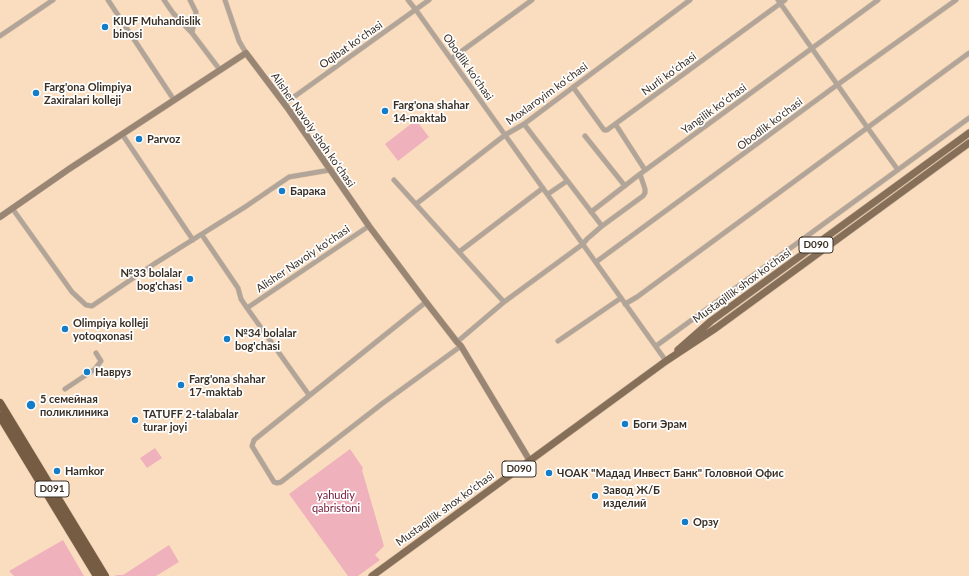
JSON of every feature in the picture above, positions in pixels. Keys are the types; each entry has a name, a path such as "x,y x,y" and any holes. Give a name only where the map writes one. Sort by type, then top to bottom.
{"highway":[{"name":"D091","path":"0,403 105,576"},
{"name":"D091","path":"0,416 98,576"}],"main road":[{"name":"Mustaqillik shox ko'chasi","path":"372,576 666,361 716,328 929,168 969,134"},
{"name":"Mustaqillik shox ko'chasi","path":"929,168 969,143"}],"street":[{"path":"0,36 53,0"},
{"path":"108,0 174,100"},
{"path":"164,0 192,33 220,70"},
{"path":"190,0 196,12 192,33"},
{"path":"0,216 246,53 239,41 225,0"},
{"name":"Obodlik ko'chasi","path":"408,0 666,361"},
{"name":"Oqibat koʻchasi","path":"284,104 429,0"},
{"path":"451,59 532,0"},
{"name":"Moxlaroyim koʻchasi","path":"416,204 505,135 524,124 690,0"},
{"name":"Nurli koʻchasi","path":"616,125 779,2 785,0"},
{"name":"Yangilik koʻchasi","path":"591,212 645,170 878,0"},
{"name":"Obodlik ko'chasi","path":"596,262 837,85 956,0"},
{"path":"779,2 866,127 898,170"},
{"name":"Alisher Navoiy shoh koʻchasi","path":"246,53 284,104 369,226 459,344 530,461"},
{"path":"625,304 637,297 866,127 969,53"},
{"path":"573,87 604,130 616,125 645,170"},
{"path":"656,346 969,118"},
{"path":"524,124 602,226"},
{"path":"122,134 193,240"},
{"path":"585,136 625,186"},
{"path":"12,208 68,286 86,305 92,306 289,177 330,170"},
{"path":"426,302 252,442 252,446 274,482 281,482 459,344 504,302 583,244 602,226 645,193 644,184 640,174"},
{"path":"394,180 504,302"},
{"path":"548,194 567,181"},
{"path":"459,252 543,188"},
{"name":"Alisher Navoiy ko'chasi","path":"247,308 369,226"},
{"name":"Alisher Navoiy ko'chasi","path":"202,235 238,288 241,299 247,308 309,395"},
{"path":"558,341 621,298"},
{"path":"65,389 95,369 101,361 96,353"}],"green space":[{"path":"416,120 429,137 398,161 385,144"},
{"path":"155,448 162,458 147,468 140,458"},
{"name":"yahudiy qabristoni","path":"350,449 363,468 362,470 384,546 375,555 380,560 358,576 348,576 289,494"},
{"path":"63,540 84,576 14,576 9,571"},
{"path":"169,545 179,562 156,576 114,576 123,575"}],"place":[{"name":"KIUF Muhandislik binosi","path":"105,27"},
{"name":"Farg'ona Olimpiya Zaxiralari kolleji","path":"36,93"},
{"name":"Farg'ona shahar 14-maktab","path":"385,111"},
{"name":"Parvoz","path":"139,139"},
{"name":"Барака","path":"282,191"},
{"name":"№33 bolalar bog'chasi","path":"190,279"},
{"name":"Olimpiya kolleji yotoqxonasi","path":"65,329"},
{"name":"№34 bolalar bog'chasi","path":"227,339"},
{"name":"Навруз","path":"87,372"},
{"name":"Farg'ona shahar 17-maktab","path":"181,385"},
{"name":"5 семейная поликлиника","path":"31,405"},
{"name":"TATUFF 2-talabalar turar joyi","path":"135,420"},
{"name":"Боги Эрам","path":"625,424"},
{"name":"Hamkor","path":"57,471"},
{"name":"ЧОАК \"Мадад Инвест Банк\" Головной Офис","path":"549,473"},
{"name":"Завод Ж/Б изделий","path":"595,496"},
{"name":"Орзу","path":"685,522"}]}
